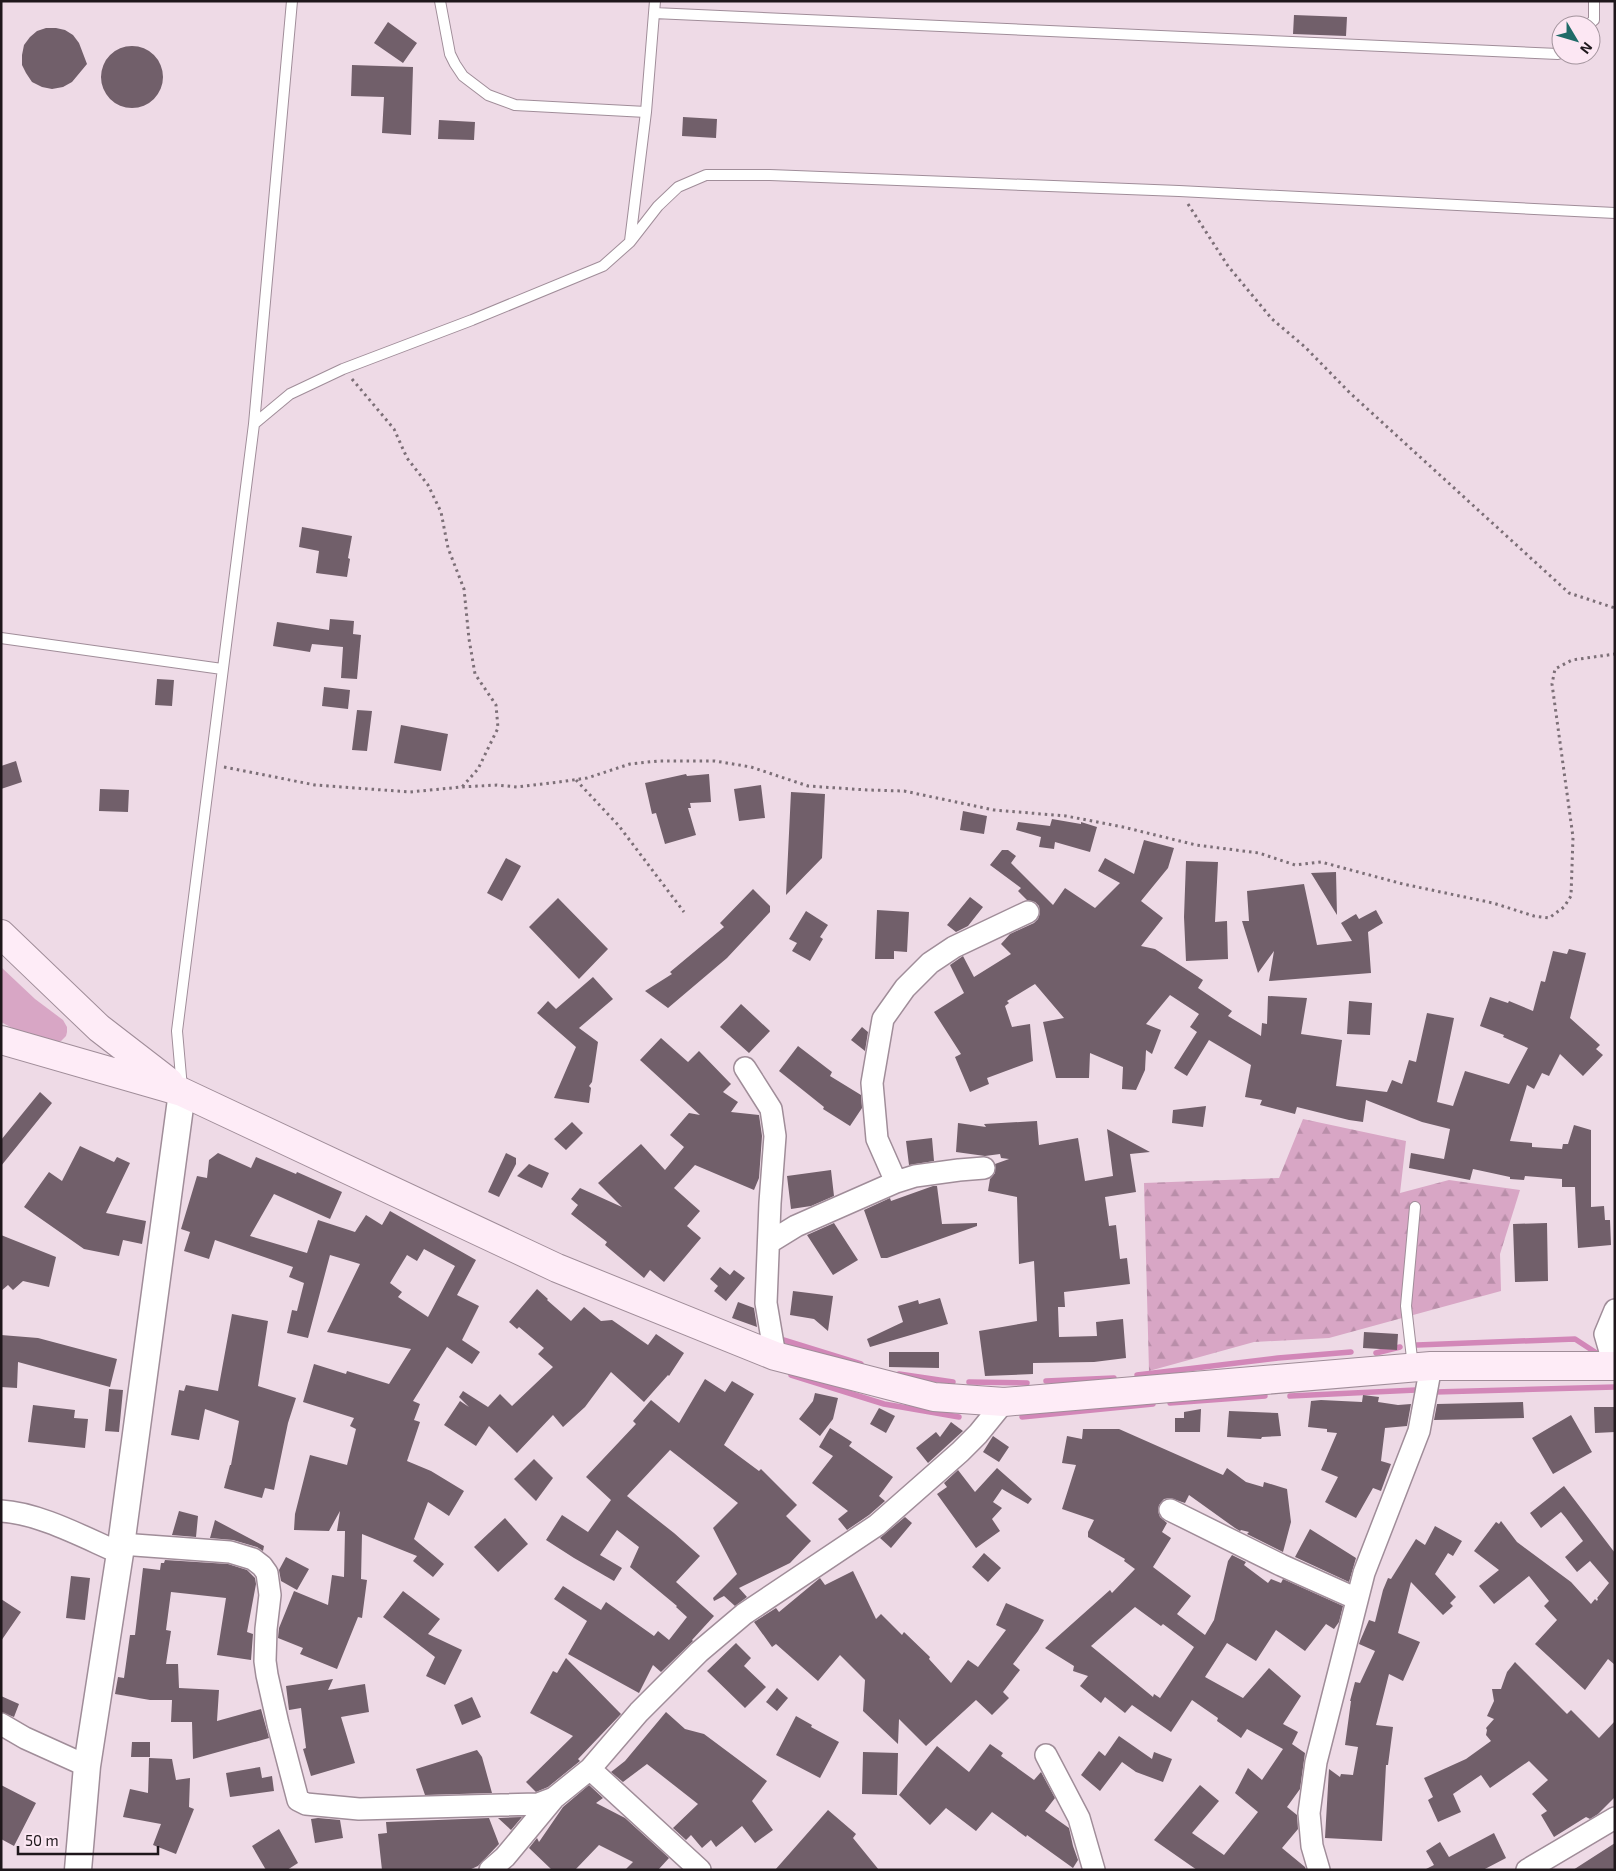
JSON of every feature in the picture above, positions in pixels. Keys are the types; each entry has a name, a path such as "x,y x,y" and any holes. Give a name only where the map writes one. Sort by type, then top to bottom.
{"main road":[{"path":"1,934 99,1028 182,1092"},
{"path":"2,1042 182,1092 558,1268 775,1356 934,1397 1004,1402 1422,1367 1614,1366"}],"street":[{"path":"896,1182 877,1139 872,1083 884,1019 905,988 930,964 954,947 1028,912"},
{"path":"745,1068 771,1109 775,1136 766,1304 775,1356"},
{"path":"78,1870 87,1766 121,1549 182,1092"},
{"path":"770,1242 796,1226 896,1182 915,1176 984,1168"},
{"path":"1614,1366 1606,1334 1615,1310"},
{"path":"1318,1870 1312,1846 1309,1813 1316,1762 1364,1574 1419,1431 1422,1367"},
{"path":"490,1870 505,1856 554,1798 590,1769 639,1712 699,1652 744,1614 877,1525 960,1452 978,1434 1004,1402"},
{"path":"1170,1510 1357,1599"},
{"path":"1,1511 17,1512 121,1549 230,1552 253,1559 262,1566 267,1573 270,1595 266,1629 265,1661 267,1675 298,1800 306,1804 359,1809 538,1804 554,1798"},
{"path":"1,1724 87,1766"},
{"path":"1046,1755 1079,1818 1094,1870"},
{"path":"590,1769 700,1870"},
{"path":"1527,1870 1615,1818"}],"lane":[{"path":"182,1092 177,1031 254,424 292,1"},
{"path":"440,1 450,54 455,64 463,76 488,95 515,105 646,112"},
{"path":"630,242 646,112 655,1"},
{"path":"1594,1 1594,15"},
{"path":"654,13 1551,54"},
{"path":"254,424 290,394 343,370 603,266 630,242 658,206 678,187 706,175 770,175 1179,191 1615,213"},
{"path":"1,638 222,669"},
{"path":"1415,1207 1406,1306 1422,1367"}],"path":[{"path":"1179,191 1228,266 1272,318 1569,593 1615,608"},
{"path":"343,370 394,429 407,458 428,485 441,512 448,548 464,589 475,674 496,705 498,728 478,769 462,787"},
{"path":"210,764 315,785 410,792 496,785 517,787 588,778 630,764 658,761 715,761 751,767 808,786 904,791 994,810 1066,816 1123,827 1196,845 1259,854 1295,865 1321,862 1403,884 1492,903 1534,916 1549,918 1564,907 1571,896 1573,837 1552,684 1555,669 1572,660 1615,654"},
{"path":"576,780 619,826 684,912"}],"green space":[{"path":"1,967 35,999 63,1020 67,1027 67,1032 61,1041 53,1043 16,1030 1,1022"},
{"path":"1303,1119 1406,1141 1400,1193 1449,1180 1520,1190 1500,1254 1501,1291 1329,1338 1254,1342 1149,1371 1144,1183 1279,1178"}],"building":[{"path":"1294,15 1347,17 1346,36 1293,34"},
{"path":"388,22 417,43 403,63 374,43"},
{"path":"46,28 65,30 73,35 79,43 87,64 72,82 63,87 52,89 32,82 22,65 24,45 37,31"},
{"path":"132,46 144,49 154,55 160,65 163,77 160,89 154,99 144,105 132,108 120,105 110,99 104,89 101,77 104,65 110,55 120,49"},
{"path":"352,65 413,67 411,135 382,133 384,97 351,96"},
{"path":"683,117 717,119 716,138 682,136"},
{"path":"439,120 475,122 474,140 438,139"},
{"path":"302,527 352,536 347,577 316,573 319,551 299,547"},
{"path":"330,619 354,621 353,634 361,635 357,679 341,678 343,647 312,644 310,652 273,646 277,622 329,630"},
{"path":"157,679 174,680 172,706 155,705"},
{"path":"324,687 350,690 348,709 322,706"},
{"path":"357,710 372,711 367,751 352,750"},
{"path":"401,725 448,734 441,771 394,763"},
{"path":"16,761 22,782 1,789 1,766"},
{"path":"686,774 687,776 709,774 711,802 690,803 691,808 688,808 696,835 665,844 656,813 652,814 645,783"},
{"path":"761,785 765,818 739,821 734,789"},
{"path":"100,789 129,790 128,812 99,811"},
{"path":"791,792 825,794 822,858 786,895"},
{"path":"963,811 987,816 984,834 960,830"},
{"path":"1052,819 1081,824 1081,822 1097,827 1090,852 1055,842 1054,849 1039,847 1041,837 1016,830 1018,822 1050,826"},
{"path":"1144,840 1174,848 1168,868 1141,901 1163,918 1141,946 1155,949 1203,980 1198,988 1232,1011 1228,1016 1261,1036 1262,1023 1267,1024 1268,996 1307,998 1301,1034 1342,1040 1336,1086 1387,1092 1392,1080 1402,1084 1409,1060 1416,1062 1427,1013 1454,1018 1437,1102 1453,1106 1465,1071 1509,1084 1528,1048 1503,1037 1504,1035 1480,1026 1490,997 1508,1003 1509,1001 1533,1011 1541,981 1545,982 1553,951 1567,954 1569,949 1586,953 1570,1018 1600,1045 1596,1049 1603,1055 1583,1076 1560,1054 1549,1076 1542,1073 1534,1089 1527,1085 1510,1141 1532,1143 1532,1147 1562,1149 1563,1144 1568,1144 1574,1125 1591,1130 1591,1207 1604,1206 1605,1220 1610,1220 1611,1245 1578,1248 1575,1187 1562,1187 1562,1179 1525,1176 1524,1180 1510,1179 1510,1177 1473,1169 1470,1180 1409,1168 1411,1153 1444,1159 1450,1129 1422,1122 1366,1100 1363,1122 1297,1107 1295,1114 1260,1105 1262,1100 1245,1097 1251,1065 1209,1040 1187,1076 1174,1068 1197,1032 1190,1027 1199,1014 1170,995 1146,1024 1161,1030 1152,1054 1146,1050 1145,1070 1136,1090 1122,1089 1123,1067 1090,1053 1089,1078 1056,1078 1043,1022 1064,1018 1035,984 1007,1001 1009,1003 1005,1006 1012,1027 1030,1024 1033,1061 987,1078 989,1084 970,1092 955,1057 961,1054 934,1012 964,993 950,965 963,956 974,977 1011,954 1001,944 1010,934 1034,923 1040,913 1039,906 1035,902 1027,900 1018,891 1021,888 990,865 1002,850 1008,850 1016,856 1011,863 1053,905 1065,888 1095,908 1120,883 1098,871 1105,858 1134,874"},
{"path":"506,858 521,866 502,901 487,893"},
{"path":"1186,861 1218,862 1215,922 1227,921 1228,959 1186,961 1184,917"},
{"path":"1336,872 1337,915 1311,873"},
{"path":"1304,884 1317,945 1352,941 1341,923 1356,914 1359,919 1376,910 1383,923 1368,932 1371,973 1269,981 1274,951 1258,973 1242,921 1249,921 1247,891"},
{"path":"753,889 770,906 770,912 727,958 668,1008 645,991 672,974 670,972 724,927 720,923"},
{"path":"970,897 983,907 968,926 956,932 947,925"},
{"path":"558,898 608,949 579,979 529,927"},
{"path":"877,910 909,912 907,952 894,951 894,959 875,959"},
{"path":"806,911 828,925 820,937 823,939 810,961 792,951 797,943 789,939"},
{"path":"593,977 613,999 579,1028 598,1042 592,1082 589,1086 591,1088 589,1103 554,1098 576,1047 537,1013 548,1001 556,1009"},
{"path":"1349,1001 1372,1003 1370,1035 1347,1034"},
{"path":"741,1004 770,1031 749,1053 720,1027"},
{"path":"862,1027 868,1032 865,1051 851,1040"},
{"path":"661,1038 688,1062 699,1051 731,1084 723,1092 738,1102 731,1112 759,1115 762,1136 759,1178 754,1190 695,1165 674,1188 700,1211 687,1226 701,1238 664,1282 650,1270 644,1278 605,1245 607,1242 571,1214 578,1205 571,1199 580,1188 622,1207 598,1183 641,1144 665,1170 684,1147 670,1135 689,1113 700,1115 640,1060"},
{"path":"798,1046 832,1072 830,1076 861,1095 862,1108 850,1126 823,1109 824,1107 779,1071"},
{"path":"40,1092 52,1103 1,1166 1,1140"},
{"path":"1206,1106 1203,1127 1172,1123 1173,1110"},
{"path":"1037,1121 1039,1145 1078,1138 1085,1181 1113,1176 1107,1129 1150,1152 1130,1154 1136,1192 1105,1197 1109,1226 1116,1225 1120,1259 1127,1258 1130,1284 1064,1292 1065,1307 1058,1307 1059,1337 1097,1336 1096,1322 1123,1319 1126,1358 1094,1362 1033,1363 1033,1374 985,1376 979,1331 1037,1321 1034,1261 1019,1264 1017,1197 988,1191 990,1179 995,1173 995,1164 1009,1159 1001,1158 1000,1154 985,1156 956,1152 958,1123 986,1127 984,1124"},
{"path":"572,1122 583,1133 566,1150 554,1139"},
{"path":"932,1138 934,1161 909,1165 906,1141"},
{"path":"80,1146 114,1162 117,1157 130,1163 106,1213 146,1221 142,1244 123,1240 119,1256 84,1249 24,1207 49,1172 62,1181"},
{"path":"218,1153 251,1168 256,1157 296,1174 297,1172 342,1192 330,1219 274,1194 250,1236 307,1253 318,1220 355,1232 366,1215 382,1225 390,1211 476,1260 457,1295 479,1306 462,1340 480,1352 472,1364 447,1347 413,1401 420,1404 414,1420 420,1422 407,1461 431,1471 464,1491 449,1516 428,1502 414,1539 444,1564 433,1577 413,1561 417,1556 362,1534 361,1579 367,1580 362,1618 358,1617 337,1669 300,1654 303,1648 278,1638 279,1628 294,1591 328,1605 332,1575 344,1577 345,1531 337,1531 340,1511 329,1531 294,1530 295,1514 310,1455 347,1465 356,1429 350,1426 354,1418 303,1402 314,1364 346,1374 347,1371 389,1384 411,1349 327,1332 360,1264 330,1255 308,1338 287,1333 292,1310 297,1311 304,1283 289,1277 293,1267 215,1240 209,1259 184,1251 190,1232 181,1229 197,1176 207,1178 209,1160","holes":["424,1249 455,1266 428,1317 398,1297 402,1292 390,1283 407,1255 417,1261"]},
{"path":"506,1153 516,1158 516,1164 499,1197 488,1192"},
{"path":"529,1164 549,1173 542,1188 517,1176"},
{"path":"831,1170 834,1196 811,1206 791,1209 787,1176"},
{"path":"937,1186 942,1224 977,1223 977,1226 887,1258 881,1258 864,1210 890,1198 891,1201"},
{"path":"834,1223 858,1260 833,1275 807,1235"},
{"path":"1547,1223 1548,1281 1515,1282 1513,1224"},
{"path":"1,1235 56,1257 49,1287 23,1281 13,1290 8,1285 1,1291"},
{"path":"720,1267 730,1275 734,1270 745,1278 726,1301 714,1291 718,1286 710,1279"},
{"path":"537,1289 571,1321 584,1307 601,1321 612,1320 648,1345 656,1334 684,1353 669,1376 644,1402 611,1372 585,1407 563,1427 553,1415 517,1453 489,1426 476,1446 444,1425 460,1401 469,1407 459,1397 463,1391 488,1407 500,1394 512,1406 553,1367 538,1354 544,1348 519,1327 517,1329 509,1322"},
{"path":"793,1291 833,1296 828,1331 814,1319 790,1315"},
{"path":"940,1298 948,1324 870,1347 867,1339 903,1322 898,1306 918,1300 919,1304"},
{"path":"738,1302 754,1308 757,1327 732,1318"},
{"path":"232,1314 268,1321 258,1386 296,1398 288,1423 274,1490 265,1488 262,1498 224,1488 231,1465 239,1421 205,1409 199,1440 171,1435 179,1390 184,1391 186,1385 218,1391"},
{"path":"1364,1332 1398,1334 1397,1350 1363,1348"},
{"path":"1,1335 38,1338 117,1359 110,1387 18,1362 17,1388 1,1387"},
{"path":"889,1352 939,1352 939,1368 889,1367"},
{"path":"705,1379 725,1392 732,1381 754,1394 724,1445 759,1471 761,1469 797,1505 786,1516 811,1541 790,1563 739,1588 747,1597 735,1606 724,1596 714,1601 713,1598 737,1574 713,1528 738,1503 670,1450 627,1496 700,1556 676,1582 714,1616 693,1641 661,1672 653,1665 639,1693 568,1654 587,1621 554,1599 563,1586 601,1610 606,1602 654,1636 658,1631 669,1640 687,1617 677,1606 630,1567 639,1547 617,1530 600,1555 622,1568 614,1581 546,1540 562,1515 588,1532 611,1500 586,1477 636,1424 633,1421 651,1400 679,1423"},
{"path":"109,1389 123,1390 119,1432 105,1431"},
{"path":"815,1393 838,1398 833,1419 820,1436 799,1419 813,1401"},
{"path":"1363,1395 1379,1397 1378,1402 1398,1405 1411,1404 1407,1426 1385,1428 1381,1461 1391,1464 1381,1491 1373,1488 1356,1518 1325,1502 1338,1477 1321,1470 1337,1433 1327,1432 1327,1429 1308,1427 1311,1401 1362,1402"},
{"path":"1523,1402 1524,1418 1434,1420 1437,1404"},
{"path":"33,1405 75,1410 74,1418 88,1419 85,1448 28,1442"},
{"path":"1594,1407 1615,1407 1615,1432 1595,1433"},
{"path":"879,1408 895,1416 886,1433 870,1424"},
{"path":"1201,1409 1200,1432 1175,1432 1175,1418 1184,1418 1184,1412"},
{"path":"1229,1411 1278,1413 1281,1436 1262,1437 1261,1439 1227,1437"},
{"path":"1571,1415 1592,1452 1553,1474 1532,1438"},
{"path":"951,1422 963,1431 928,1463 916,1448 936,1432 940,1437"},
{"path":"830,1428 852,1442 849,1446 893,1477 879,1496 885,1501 847,1530 838,1519 848,1511 812,1483 833,1456 819,1447"},
{"path":"1083,1429 1119,1429 1223,1475 1227,1468 1246,1482 1263,1487 1264,1482 1287,1489 1291,1522 1283,1552 1247,1534 1249,1532 1240,1531 1235,1528 1189,1495 1185,1503 1170,1498 1164,1499 1159,1505 1158,1511 1160,1517 1167,1523 1162,1532 1171,1538 1153,1567 1191,1596 1177,1614 1205,1635 1214,1620 1228,1561 1232,1555 1246,1562 1244,1565 1268,1583 1271,1579 1281,1583 1283,1579 1343,1606 1339,1622 1334,1629 1326,1624 1305,1651 1276,1630 1256,1661 1227,1643 1205,1677 1243,1698 1269,1668 1301,1696 1283,1724 1298,1732 1292,1744 1305,1753 1300,1789 1287,1807 1297,1815 1298,1829 1282,1848 1305,1867 1306,1870 1197,1870 1154,1840 1200,1785 1219,1801 1192,1833 1224,1855 1258,1812 1235,1793 1248,1768 1262,1780 1283,1749 1247,1729 1241,1738 1217,1721 1218,1718 1192,1700 1171,1732 1132,1705 1125,1713 1105,1697 1101,1703 1080,1686 1088,1676 1073,1671 1074,1666 1045,1648 1110,1590 1112,1593 1135,1569 1124,1561 1125,1559 1088,1537 1088,1532 1094,1520 1062,1509 1076,1465 1062,1463 1067,1436 1082,1439","holes":["1135,1607 1161,1626 1163,1624 1194,1647 1160,1698 1154,1694 1153,1697 1091,1646"]},
{"path":"993,1436 1009,1447 999,1462 983,1452"},
{"path":"534,1459 553,1478 536,1501 514,1479"},
{"path":"997,1468 1032,1499 1028,1504 1002,1489 993,1502 1002,1508 992,1519 1000,1531 976,1548 937,1494 947,1487 944,1483 958,1470 975,1492"},
{"path":"1564,1486 1615,1553 1615,1665 1608,1659 1585,1690 1535,1644 1557,1620 1544,1606 1549,1601 1529,1576 1494,1604 1479,1586 1499,1570 1474,1551 1496,1522 1499,1524 1501,1521 1517,1542 1571,1582 1591,1604 1595,1599 1597,1601 1597,1598 1609,1583 1590,1561 1577,1572 1565,1557 1583,1541 1566,1518 1561,1512 1541,1528 1530,1513"},
{"path":"179,1511 198,1516 196,1537 172,1535"},
{"path":"905,1517 912,1523 891,1548 880,1538"},
{"path":"505,1518 528,1544 498,1572 474,1547"},
{"path":"215,1520 264,1546 263,1551 257,1547 233,1540 210,1538"},
{"path":"1435,1526 1462,1541 1453,1556 1448,1553 1435,1574 1456,1597 1450,1603 1453,1606 1443,1615 1411,1582 1398,1633 1420,1642 1403,1681 1389,1674 1376,1725 1393,1727 1388,1765 1386,1765 1382,1841 1325,1838 1329,1769 1340,1777 1341,1774 1353,1775 1358,1747 1345,1745 1350,1701 1355,1682 1360,1683 1375,1651 1359,1644 1360,1641 1369,1620 1375,1622 1388,1578 1391,1579 1416,1539 1425,1545"},
{"path":"1310,1529 1356,1558 1349,1582 1295,1557"},
{"path":"984,1553 1001,1568 988,1582 972,1567"},
{"path":"286,1557 309,1569 297,1590 281,1581 279,1570"},
{"path":"165,1560 228,1564 247,1570 255,1578 256,1584 247,1632 253,1634 251,1660 217,1655 226,1598 171,1592 166,1630 171,1631 166,1664 178,1664 179,1688 219,1690 217,1721 261,1709 269,1738 193,1759 192,1722 171,1722 172,1700 150,1700 115,1694 118,1677 124,1678 130,1635 135,1635 143,1568 160,1570 161,1563 164,1563"},
{"path":"853,1571 876,1619 881,1614 902,1635 904,1632 930,1657 929,1659 951,1683 968,1660 978,1667 1006,1630 996,1625 1006,1603 1044,1620 1013,1664 1020,1670 1003,1692 1009,1698 992,1715 976,1700 926,1746 899,1719 898,1744 863,1711 865,1680 840,1655 818,1681 776,1644 772,1647 754,1622 776,1608 779,1612 820,1578 825,1585"},
{"path":"71,1576 90,1578 85,1620 66,1618"},
{"path":"403,1591 440,1619 428,1634 462,1650 445,1685 426,1676 435,1657 383,1617"},
{"path":"1,1599 21,1612 1,1641"},
{"path":"736,1643 751,1658 744,1666 766,1687 745,1708 707,1671"},
{"path":"566,1658 621,1714 578,1759 580,1761 548,1787 536,1792 526,1782 573,1736 530,1713 553,1671 557,1673"},
{"path":"1515,1662 1567,1714 1571,1710 1599,1738 1615,1721 1615,1797 1598,1814 1590,1819 1586,1817 1554,1837 1541,1815 1547,1811 1532,1794 1548,1780 1529,1761 1490,1788 1481,1775 1453,1794 1461,1812 1438,1822 1428,1800 1433,1797 1424,1778 1466,1759 1491,1741 1486,1735 1486,1728 1494,1719 1487,1716 1494,1701 1492,1689 1501,1689 1507,1672"},
{"path":"333,1679 328,1690 365,1684 369,1712 341,1717 355,1763 311,1776 303,1749 306,1748 301,1708 289,1710 286,1686"},
{"path":"777,1688 788,1698 777,1711 766,1702"},
{"path":"1,1696 19,1704 14,1717 1,1712"},
{"path":"472,1697 481,1717 462,1725 454,1705"},
{"path":"666,1712 685,1729 704,1734 767,1781 752,1801 773,1830 755,1843 742,1826 716,1847 711,1840 702,1848 691,1835 686,1840 673,1828 698,1804 647,1764 623,1782 611,1772 625,1761"},
{"path":"796,1716 812,1725 811,1727 839,1742 820,1778 776,1755"},
{"path":"1119,1736 1152,1759 1154,1752 1172,1759 1163,1782 1136,1772 1122,1762 1100,1791 1081,1775 1099,1751 1105,1756"},
{"path":"132,1742 150,1742 150,1757 131,1757"},
{"path":"990,1744 1003,1753 1001,1756 1034,1780 1041,1772 1055,1798 1045,1811 1069,1828 1078,1860 1073,1868 992,1812 976,1831 946,1808 930,1825 899,1795 937,1746 969,1772"},
{"path":"477,1750 482,1757 492,1793 425,1795 416,1769"},
{"path":"863,1752 898,1753 897,1795 862,1794"},
{"path":"149,1758 172,1759 176,1780 190,1778 189,1807 194,1809 176,1854 153,1845 161,1824 123,1817 130,1789 148,1793"},
{"path":"260,1767 262,1778 272,1776 274,1791 230,1797 226,1773"},
{"path":"1,1785 36,1803 14,1846 1,1839"},
{"path":"589,1785 603,1798 596,1803 625,1818 669,1858 658,1870 625,1870 633,1862 599,1845 575,1870 552,1870 529,1848 537,1838 539,1842 563,1807"},
{"path":"828,1810 856,1834 853,1838 879,1870 775,1870"},
{"path":"522,1817 511,1830 498,1818 499,1818"},
{"path":"489,1818 499,1844 478,1866 469,1870 382,1870 378,1834 387,1833 386,1822"},
{"path":"311,1819 340,1820 343,1838 315,1843"},
{"path":"279,1829 298,1863 287,1870 266,1870 252,1846"},
{"path":"1494,1833 1506,1858 1483,1870 1424,1870 1434,1865 1426,1851 1440,1842 1449,1857"},
{"path":"1615,1843 1615,1870 1573,1870"}],"waterway":[{"path":"777,1338 861,1364"},
{"path":"1417,1345 1575,1339 1598,1354"},
{"path":"1376,1353 1400,1347"},
{"path":"1137,1375 1278,1358 1351,1352"},
{"path":"899,1374 953,1382"},
{"path":"791,1375 884,1404 959,1417"},
{"path":"1046,1381 1114,1378"},
{"path":"969,1382 1027,1383"},
{"path":"1435,1392 1615,1387"},
{"path":"1290,1396 1416,1390"},
{"path":"1170,1403 1265,1396"},
{"path":"1022,1417 1153,1404"}]}
